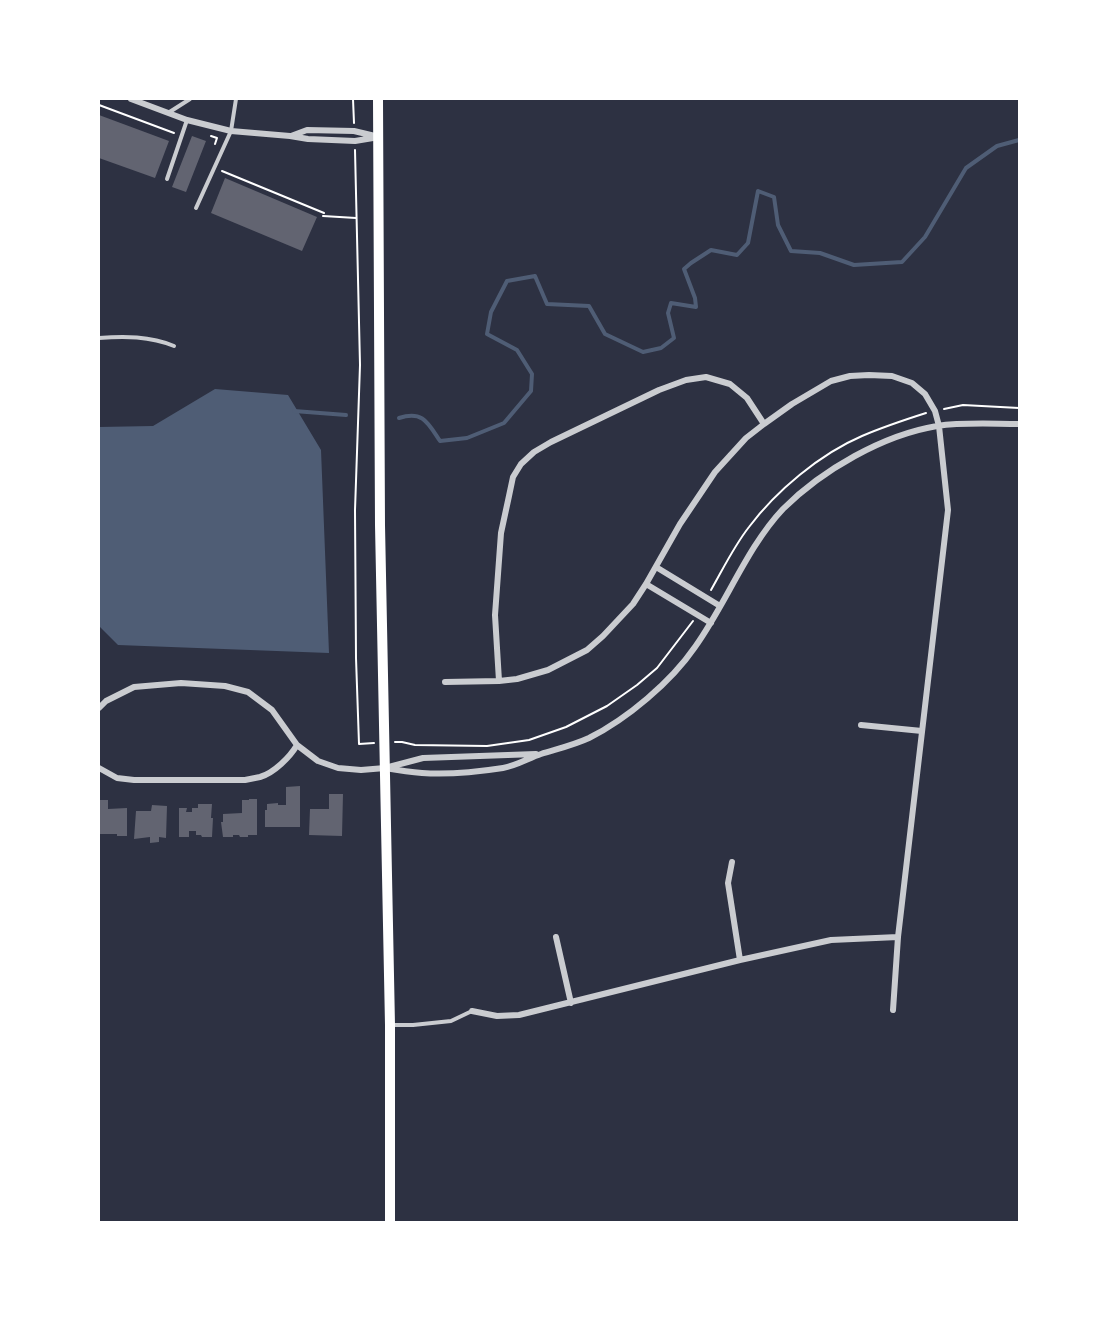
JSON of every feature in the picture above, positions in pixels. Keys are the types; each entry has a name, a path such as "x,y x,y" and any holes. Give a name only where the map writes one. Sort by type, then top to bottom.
{"main road":[{"path":"378,99 380,525 390,1025 390,1222"}],"street":[{"path":"131,99 187,120 231,131 355,141 379,136"},
{"path":"290,136 307,130 354,131 379,136"},
{"path":"445,681 518,679 548,670 587,650 619,621 646,584 681,524 716,472 746,438 792,404 831,381 850,376 869,375 892,376 912,383 925,394 935,411 939,426 948,510 898,937 893,1010"},
{"path":"499,681 495,615 501,533 513,477 521,464 534,452 551,442 659,390 686,380 706,377 730,384 747,398 764,424"},
{"path":"386,768 424,773 506,768 590,737 633,710 672,676 711,623 760,539 783,510 827,473 849,459 915,430 968,423 1019,424"},
{"path":"656,567 720,606"},
{"path":"646,584 711,623"},
{"path":"99,708 106,701 134,687 181,683 225,686 248,692 272,710 297,745 318,761 338,768 361,770 386,768 423,758 542,754"},
{"path":"861,725 922,730"},
{"path":"99,768 117,778 134,780 245,780 262,777 274,769 293,752 297,745"},
{"path":"732,862 729,883 740,960"},
{"path":"556,937 571,1003"},
{"path":"472,1011 497,1016 519,1015 740,960 831,940 898,937"}],"lane":[{"path":"168,113 190,99"},
{"path":"196,208 231,131 236,99"},
{"path":"167,179 187,120"},
{"path":"99,338 136,337 174,346"},
{"path":"390,1025 451,1021 472,1011"}],"path":[{"path":"353,99 354,131"},
{"path":"355,141 360,365 356,510 356,658 359,744 402,742 415,745 487,746 529,740 566,727 607,706 637,685 657,668 698,615"},
{"path":"323,216 357,218"},
{"path":"707,598 748,528 794,480 829,454 860,437 897,422 935,411 963,405 1019,408"}],"water":[{"path":"215,389 288,395 321,450 329,653 118,645 99,626 99,427 153,426"}],"building":[{"path":"99,115 169,141 155,178 99,158"},
{"path":"192,136 206,141 186,192 172,187"},
{"path":"225,178 317,217 302,251 211,213"},
{"path":"300,786 300,827 265,827 267,804 286,805 286,787"},
{"path":"329,794 343,794 342,836 309,835 310,809 329,809"},
{"path":"257,799 257,835 223,837 221,822 223,822 223,814 242,813 242,800"},
{"path":"99,800 108,800 108,809 127,808 127,836 99,834"},
{"path":"198,804 212,804 212,837 202,837 196,835 196,831 189,831 189,837 179,837 179,808 187,808 186,812 192,812 192,808 198,808"},
{"path":"152,805 167,806 166,838 159,837 159,842 150,843 150,837 134,839 136,811 151,811"}],"waterway":[{"path":"399,418 419,417 428,424 440,441 467,438 504,423 531,391 532,374 517,350 487,334 491,312 507,281 535,276 547,304 589,306 605,334 643,352 661,348 674,338 668,313 671,303 696,307 684,269 711,250 737,255 748,243 758,191 774,197 778,225 791,251 820,253 854,265 902,262 925,237 966,168 997,146 1019,140"},
{"path":"294,411 346,415"}]}
